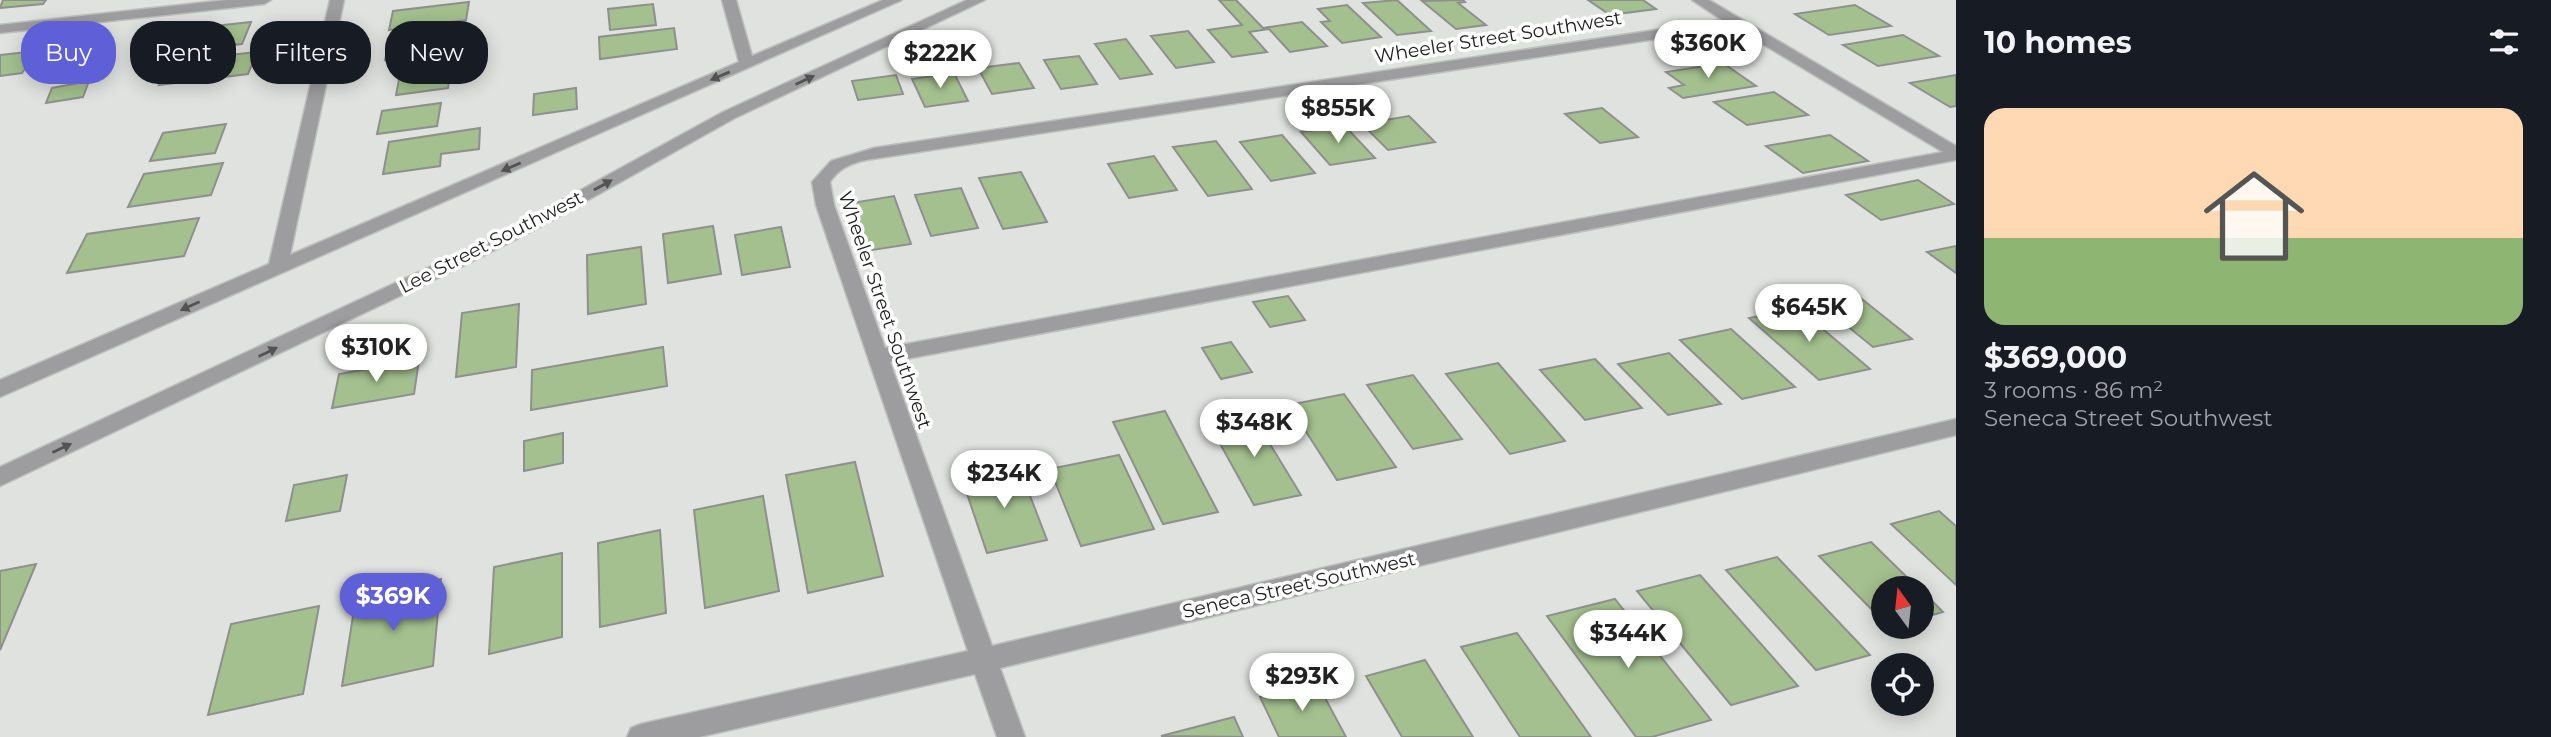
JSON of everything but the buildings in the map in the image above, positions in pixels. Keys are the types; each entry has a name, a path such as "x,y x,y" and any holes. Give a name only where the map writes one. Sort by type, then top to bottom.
{"street":[{"path":"0,29 264,0"},
{"path":"278,268 337,0"},
{"path":"729,0 747,64"},
{"path":"0,390 895,0"},
{"name":"Lee Street Southwest","path":"0,477 456,262 532,224 729,115 978,0"},
{"path":"1699,0 1956,154"},
{"name":"Wheeler Street Southwest","path":"1012,737 821,189 824,174 841,161 874,153 1736,22"},
{"path":"878,357 1956,154"},
{"name":"Seneca Street Southwest","path":"640,737 983,660 1956,427"}]}
